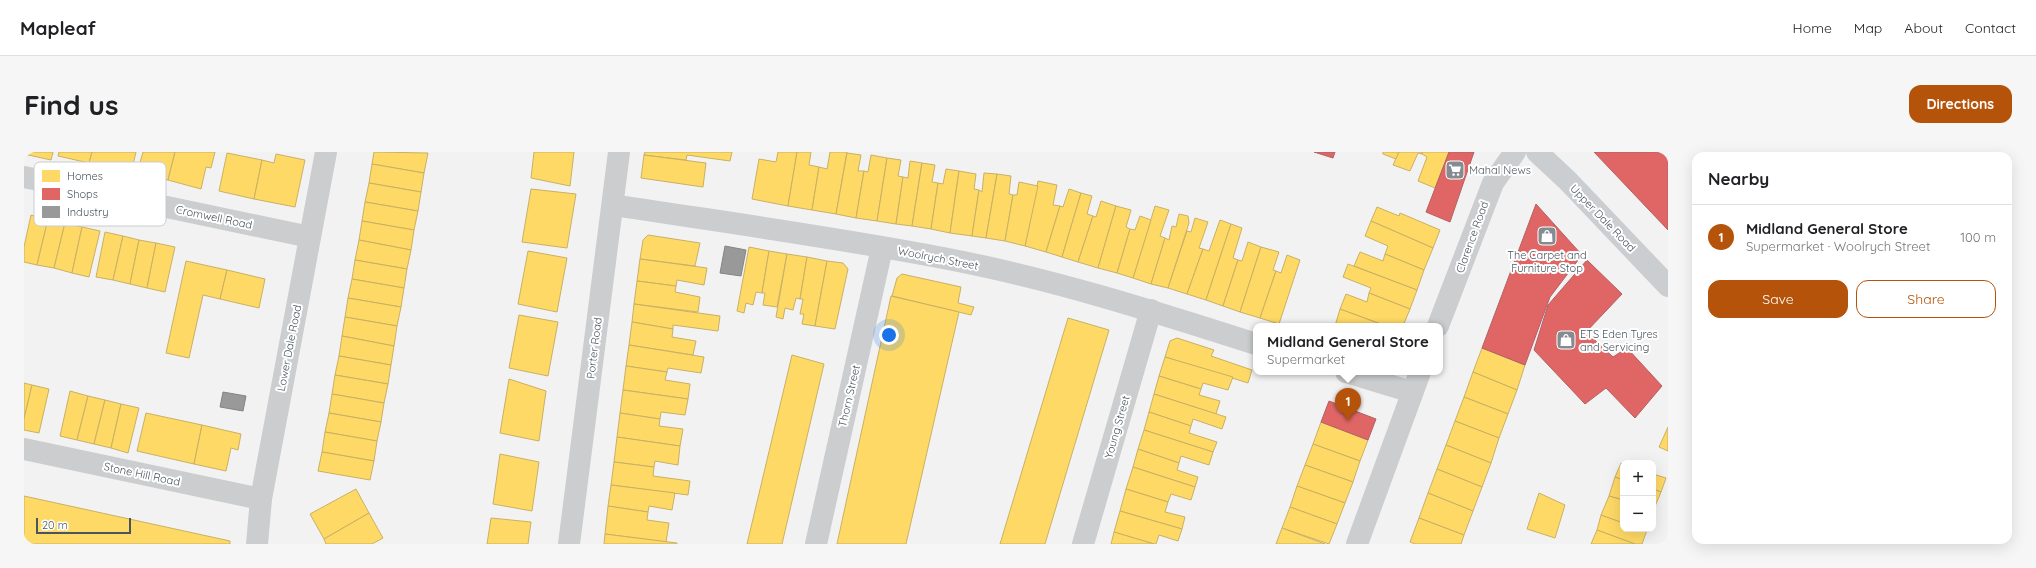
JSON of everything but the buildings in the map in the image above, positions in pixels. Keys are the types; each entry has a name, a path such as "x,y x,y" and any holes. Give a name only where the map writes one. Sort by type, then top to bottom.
{"street":[{"name":"Lower Dale Road","path":"257,544 261,499 326,152"},
{"name":"Porter Road","path":"569,544 619,152"},
{"name":"Clarence Road","path":"1439,323 1492,183 1514,152"},
{"name":"Upper Dale Road","path":"1537,152 1568,181 1668,286"},
{"name":"Cromwell Road","path":"24,177 34,179"},
{"name":"Woolrych Street","path":"613,205 944,258 1016,274 1151,310 1253,343"},
{"name":"Cromwell Road","path":"166,207 310,237"},
{"name":"Thorn Street","path":"816,544 882,248"},
{"name":"Young Street","path":"1082,544 1151,310"},
{"path":"1356,375 1412,392"},
{"path":"1357,544 1419,375"},
{"name":"Stone Hill Road","path":"24,449 261,499"}],"place":[{"name":"Mahal News","path":"1455,170"},
{"name":"The Carpet and Furniture Stop","path":"1547,236"},
{"name":"ETS Eden Tyres and Servicing","path":"1566,340"},
{"name":"Midland General Store","path":"1348,421"}]}
